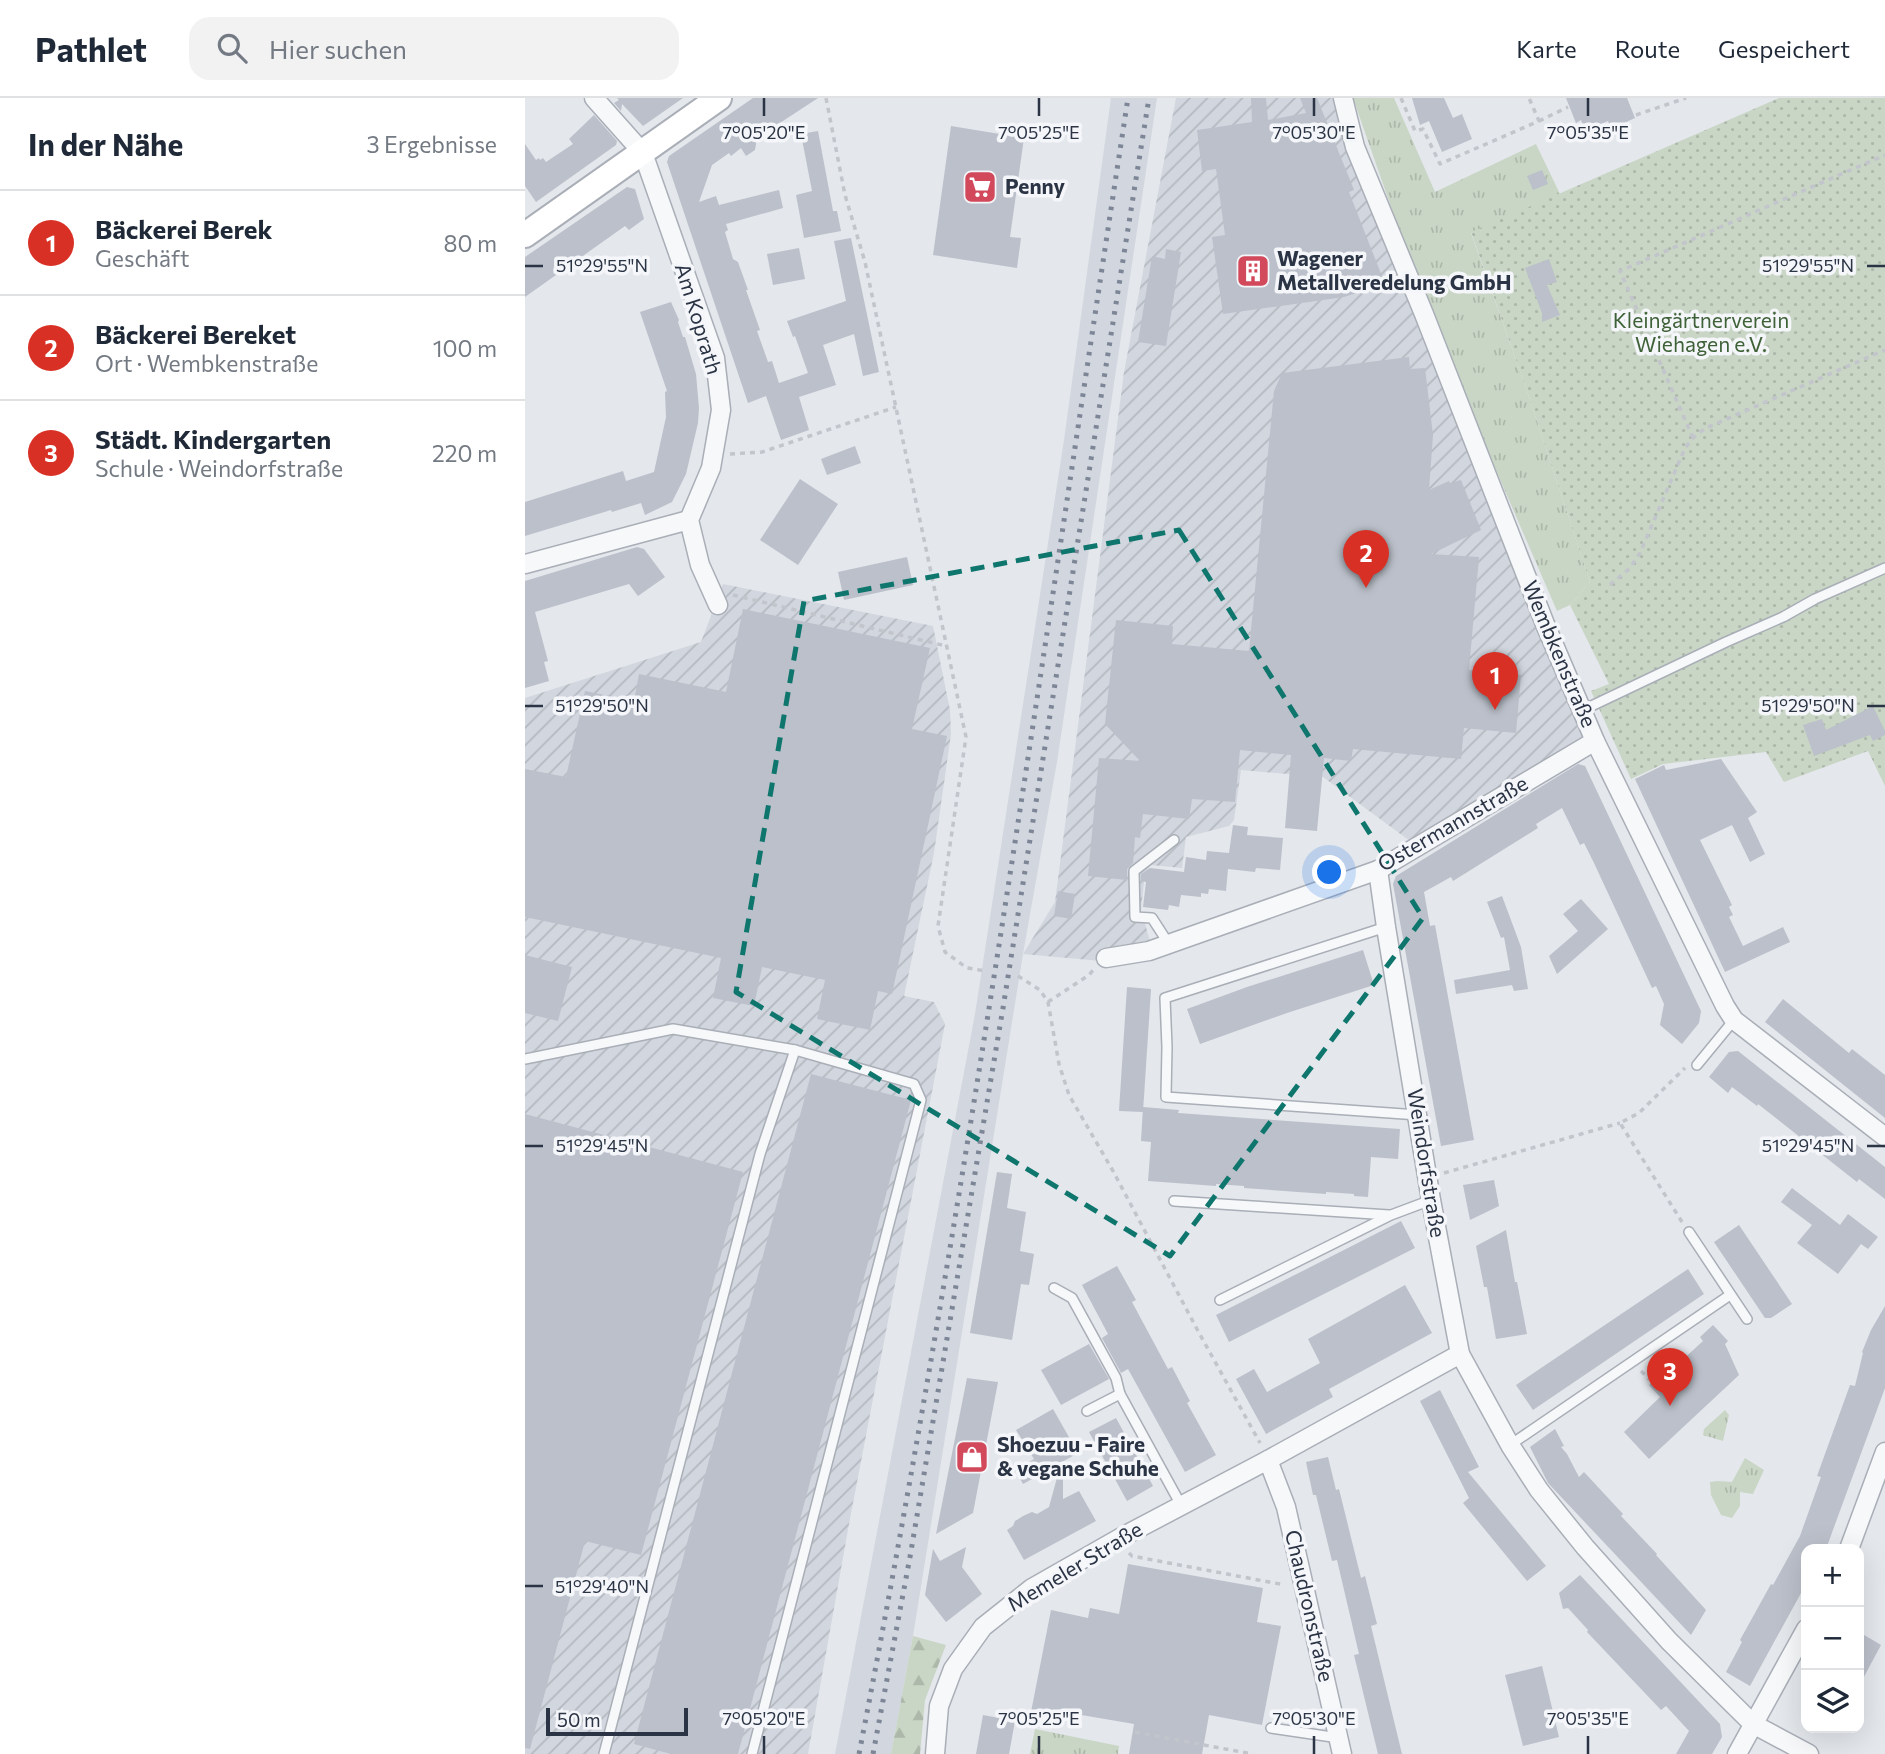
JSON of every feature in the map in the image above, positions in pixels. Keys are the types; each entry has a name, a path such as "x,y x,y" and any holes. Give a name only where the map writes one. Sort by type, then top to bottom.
{"main road":[{"path":"525,236 719,98"}],"street":[{"path":"594,98 643,153"},
{"name":"Wembkenstraße","path":"1343,98 1355,147 1424,314 1545,624 1595,740 1725,1006 1734,1020 1885,1137"},
{"name":"Am Koprath","path":"643,153 715,358 721,410 711,468 689,520"},
{"path":"525,564 689,520 700,565 715,598"},
{"name":"Ostermannstraße","path":"1106,958 1149,951 1378,870 1595,740"},
{"name":"Weindorfstraße","path":"1378,870 1430,1200 1460,1354 1510,1445 1539,1490 1585,1547 1669,1641 1753,1724 1809,1754"},
{"name":"Memeler Straße","path":"935,1754 939,1706 953,1669 983,1626 1032,1588 1460,1354"},
{"path":"1851,1544 1885,1452"},
{"name":"Chaudronstraße","path":"1268,1460 1286,1507 1341,1746"},
{"path":"1737,1754 1801,1638"}],"lane":[{"path":"1583,710 1885,568"},
{"path":"1168,944 1152,918 1135,917 1134,871 1174,840"},
{"path":"1386,927 1165,998 1165,1097 1418,1115"},
{"path":"1697,1065 1734,1020"},
{"path":"525,1059 673,1029 795,1050 914,1084 921,1100 752,1754"},
{"path":"604,1754 760,1154 795,1050"},
{"path":"1220,1300 1391,1215 1430,1200"},
{"path":"1174,1201 1391,1215"},
{"path":"1689,1233 1747,1319"},
{"path":"1054,1288 1072,1298 1116,1378 1120,1394 1181,1505"},
{"path":"1510,1445 1730,1295"},
{"path":"1087,1411 1120,1394"},
{"path":"1271,1728 1341,1746"}],"path":[{"path":"826,98 845,195 865,262 965,737 938,926 945,952 967,968 986,971"},
{"path":"1401,98 1415,131 1423,129 1440,164 1568,107"},
{"path":"1529,98 1539,121"},
{"path":"1636,115 1686,98"},
{"path":"1693,438 1620,271 1885,155"},
{"path":"1610,586 1630,568 1640,552 1685,448 1693,438 1704,429 1885,350"},
{"path":"713,455 762,452 896,407"},
{"path":"715,598 946,646"},
{"path":"1048,1002 1089,975 1106,958"},
{"path":"1018,976 1040,990 1048,1002 1059,1064 1069,1095 1113,1171 1268,1460"},
{"path":"1427,1178 1620,1124 1639,1113 1685,1068 1697,1065"},
{"path":"1620,1124 1689,1233"},
{"path":"1118,1539 1132,1556 1305,1588"},
{"path":"1135,1732 1252,1754"}],"highlighted area":[{"path":"1179,530 1423,918 1170,1256 736,992 804,601"}],"shaded area":[{"path":"1111,98 1157,98 1057,762 1023,954 913,1636 891,1754 835,1754 975,1014 1064,440"},
{"path":"1176,98 1334,98 1348,149 1589,740 1414,844 1323,777 1241,770 1234,820 1229,826 1186,837 1182,868 1151,865 1145,873 1141,910 1152,948 1101,961 1023,954 1055,902 1124,372"},
{"path":"723,584 933,626 950,710 951,734 934,853 904,996 934,1002 945,1024 849,1524 808,1754 525,1754 525,698 701,642"}],"green space":[{"path":"1353,98 1394,98 1435,192 1536,144 1560,194 1471,233 1590,582 1570,605 1557,611 1428,313"},
{"name":"Kleingärtnerverein Wiehagen e.V.","path":"1779,98 1885,98 1885,786 1868,751 1784,782 1766,752 1663,764 1631,779 1591,691 1609,684 1570,605 1590,582 1471,232"},
{"path":"1725,1410 1729,1415 1723,1441 1703,1435 1704,1429"},
{"path":"1745,1458 1764,1470 1753,1494 1740,1492 1740,1506 1732,1518 1721,1515 1711,1495 1710,1482 1732,1482"},
{"path":"913,1636 946,1645 925,1700 920,1754 891,1754"},
{"path":"1035,1729 1119,1746 1118,1754 1030,1754"}],"building":[{"path":"617,98 683,98 643,126 622,104 621,111 614,103 619,100"},
{"path":"753,98 818,98 757,138 755,150 746,156 741,148 712,165 699,202 716,196 719,205 779,190 783,208 726,224 728,230 725,232 733,259 738,262 748,290 760,330 757,331 768,362 772,361 779,383 808,373 787,321 846,301 834,241 851,238 879,372 863,376 854,334 823,345 836,385 799,397 809,430 781,440 766,396 748,403 667,162 669,156"},
{"path":"1251,98 1266,98 1268,120 1306,113 1300,98 1317,98 1354,190 1349,192 1385,284 1344,297 1223,314 1212,237 1225,235 1216,169 1202,171 1197,130 1252,122"},
{"path":"1412,98 1444,98 1453,118 1462,114 1472,139 1442,152 1429,121 1420,125"},
{"path":"1566,98 1627,98 1635,118 1611,129 1608,121 1585,131 1581,120 1576,123"},
{"path":"594,115 617,141 616,145 536,202 525,186 525,144 536,160 543,158 546,162 573,144 569,139"},
{"name":"Penny","path":"951,126 1024,138 1010,237 1021,238 1017,268 933,255"},
{"path":"818,131 833,211 837,211 841,231 804,238 796,195 812,191 801,134"},
{"path":"1542,170 1548,184 1533,190 1527,176"},
{"path":"627,187 635,189 644,219 629,230 625,226 525,297 525,257"},
{"path":"799,248 805,279 773,285 767,254"},
{"path":"1166,249 1181,252 1166,346 1138,342 1152,256 1165,259"},
{"path":"1549,259 1557,282 1547,285 1560,315 1542,322 1542,313 1525,268"},
{"path":"671,302 696,374 699,408 686,474 672,502 645,515 641,503 525,536 525,502 623,471 626,481 654,472 666,417 667,391 640,312"},
{"path":"1409,357 1410,369 1425,368 1433,435 1429,490 1449,481 1461,480 1481,530 1431,554 1479,557 1469,670 1521,675 1516,733 1464,728 1461,759 1353,749 1351,761 1324,758 1317,831 1285,828 1291,755 1240,750 1235,802 1192,799 1189,819 1143,814 1140,838 1135,837 1133,863 1127,869 1127,880 1088,876 1099,758 1140,761 1105,724 1116,620 1173,626 1172,644 1249,651 1274,391 1282,373"},
{"path":"855,446 861,463 827,475 821,459"},
{"path":"800,479 838,504 798,565 760,540"},
{"path":"637,547 644,549 665,577 638,596 629,584 535,612 548,661 544,662 549,681 525,688 525,581"},
{"path":"907,557 913,585 844,600 838,572"},
{"path":"743,609 930,648 912,729 947,736 892,994 878,991 870,1030 817,1019 825,980 762,967 754,1006 713,998 721,958 525,917 525,769 566,777 585,691 634,701 639,674 726,692"},
{"path":"1873,706 1885,735 1873,741 1870,735 1814,756 1803,725 1822,719 1826,730"},
{"path":"1721,759 1757,812 1748,818 1765,854 1750,862 1732,825 1700,840 1732,905 1729,907 1733,915 1729,917 1743,946 1783,927 1790,942 1725,972 1635,779 1664,765 1666,770"},
{"path":"1578,764 1585,766 1701,1011 1699,1023 1682,1044 1660,1025 1664,1004 1656,986 1652,988 1584,843 1580,845 1562,808 1536,824 1538,828 1453,881 1451,877 1424,892 1430,926 1435,925 1474,1140 1441,1146 1393,884 1396,876"},
{"path":"1233,825 1248,827 1247,835 1283,838 1280,870 1256,868 1255,872 1228,869 1226,891 1209,889 1208,894 1201,893 1201,897 1181,895 1179,907 1169,905 1168,910 1143,907 1146,882 1141,881 1141,874 1150,868 1184,872 1186,857 1206,860 1207,851 1229,853"},
{"path":"1058,891 1075,894 1071,919 1054,916"},
{"path":"1502,896 1521,947 1528,989 1514,991 1512,985 1456,994 1454,980 1510,970 1504,937 1501,938 1487,902"},
{"path":"1581,899 1608,929 1557,974 1549,956 1578,931 1563,914"},
{"path":"1363,950 1374,985 1200,1044 1187,1009"},
{"path":"525,955 572,967 558,1021 525,1013"},
{"path":"1127,987 1151,989 1143,1112 1119,1111"},
{"path":"1783,999 1849,1053 1852,1049 1885,1075 1885,1118 1765,1022"},
{"path":"1738,1051 1885,1167 1885,1199 1859,1179 1857,1182 1758,1104 1757,1106 1732,1087 1728,1093 1709,1077 1729,1052"},
{"path":"811,1074 911,1100 738,1754 671,1754 634,1744"},
{"path":"1143,1107 1179,1110 1178,1113 1400,1129 1398,1159 1371,1157 1368,1197 1148,1181 1151,1142 1141,1141"},
{"path":"525,1114 743,1172 641,1555 585,1541 530,1749 525,1748"},
{"path":"997,1172 1012,1174 1007,1208 1026,1212 1020,1251 1034,1254 1029,1285 1021,1284 1012,1340 970,1333"},
{"path":"1494,1180 1499,1206 1470,1220 1463,1185"},
{"path":"1792,1188 1840,1225 1848,1214 1878,1237 1868,1249 1861,1244 1838,1274 1797,1243 1812,1225 1781,1202"},
{"path":"1401,1221 1415,1248 1229,1342 1216,1315"},
{"path":"1739,1225 1792,1304 1771,1318 1765,1318 1714,1242"},
{"path":"1506,1230 1527,1334 1496,1339 1487,1287 1484,1287 1476,1246"},
{"path":"1117,1266 1136,1300 1132,1302 1168,1369 1172,1367 1190,1401 1187,1403 1216,1455 1185,1472 1128,1369 1121,1373 1102,1338 1108,1334 1082,1285"},
{"path":"1688,1269 1704,1294 1533,1410 1516,1385"},
{"path":"1405,1285 1432,1333 1329,1389 1333,1397 1266,1434 1236,1379 1254,1369 1267,1392 1320,1363 1308,1339"},
{"path":"1885,1306 1885,1388 1828,1544 1801,1544 1801,1593 1750,1686 1726,1672 1742,1642 1740,1640 1800,1536 1821,1477 1817,1476 1850,1385 1855,1386 1862,1352"},
{"path":"1713,1325 1728,1341 1725,1344 1739,1375 1649,1459 1624,1432 1660,1397 1649,1385 1664,1371 1667,1374 1703,1341 1700,1337"},
{"path":"1089,1344 1109,1379 1061,1405 1041,1370"},
{"path":"967,1378 998,1382 973,1513 936,1534"},
{"path":"1440,1390 1479,1467 1468,1472 1546,1566 1527,1581 1463,1503 1469,1498 1420,1401"},
{"path":"1053,1409 1078,1453 1023,1484 1015,1470 1034,1459 1016,1430"},
{"path":"1116,1418 1153,1486 1127,1501 1089,1432"},
{"path":"1555,1429 1564,1446 1561,1447 1579,1477 1584,1472 1706,1610 1691,1635 1548,1483 1530,1447"},
{"path":"1328,1457 1336,1490 1339,1489 1361,1578 1365,1576 1377,1624 1371,1626 1402,1754 1378,1754 1354,1655 1359,1654 1337,1560 1332,1561 1316,1495 1313,1495 1306,1462"},
{"path":"1058,1474 1063,1475 1063,1499 1079,1491 1096,1521 1024,1560 1007,1530 1023,1516 1032,1512 1037,1514 1049,1507"},
{"path":"966,1547 962,1567 982,1594 946,1622 925,1595 933,1549 940,1561"},
{"path":"1128,1564 1263,1588 1257,1622 1281,1626 1262,1725 1209,1715 1202,1754 1129,1754 1134,1724 1064,1712 1062,1718 1031,1712 1051,1610 1088,1618 1090,1608 1119,1614"},
{"path":"1580,1575 1720,1724 1722,1737 1712,1754 1676,1754 1689,1731 1666,1706 1661,1710 1587,1632 1568,1608 1563,1609 1559,1593"},
{"path":"1864,1635 1881,1645 1864,1677"},
{"path":"1542,1666 1559,1737 1523,1746 1505,1675"},
{"path":"983,1715 1015,1721 1009,1754 976,1754"}],"railway":[{"path":"859,1754 898,1548 969,1135 1128,98"},
{"path":"873,1754 910,1557 1003,1008 1149,98"}],"place":[{"name":"Penny","path":"980,187"},
{"name":"Wagener Metallveredelung GmbH","path":"1253,271"},
{"name":"Bäckerei Bereket","path":"1366,588"},
{"name":"Bäckerei Berek","path":"1495,710"},
{"name":"Städt. Kindergarten","path":"1670,1406"},
{"name":"Shoezuu - Faire & vegane Schuhe","path":"972,1457"}]}
